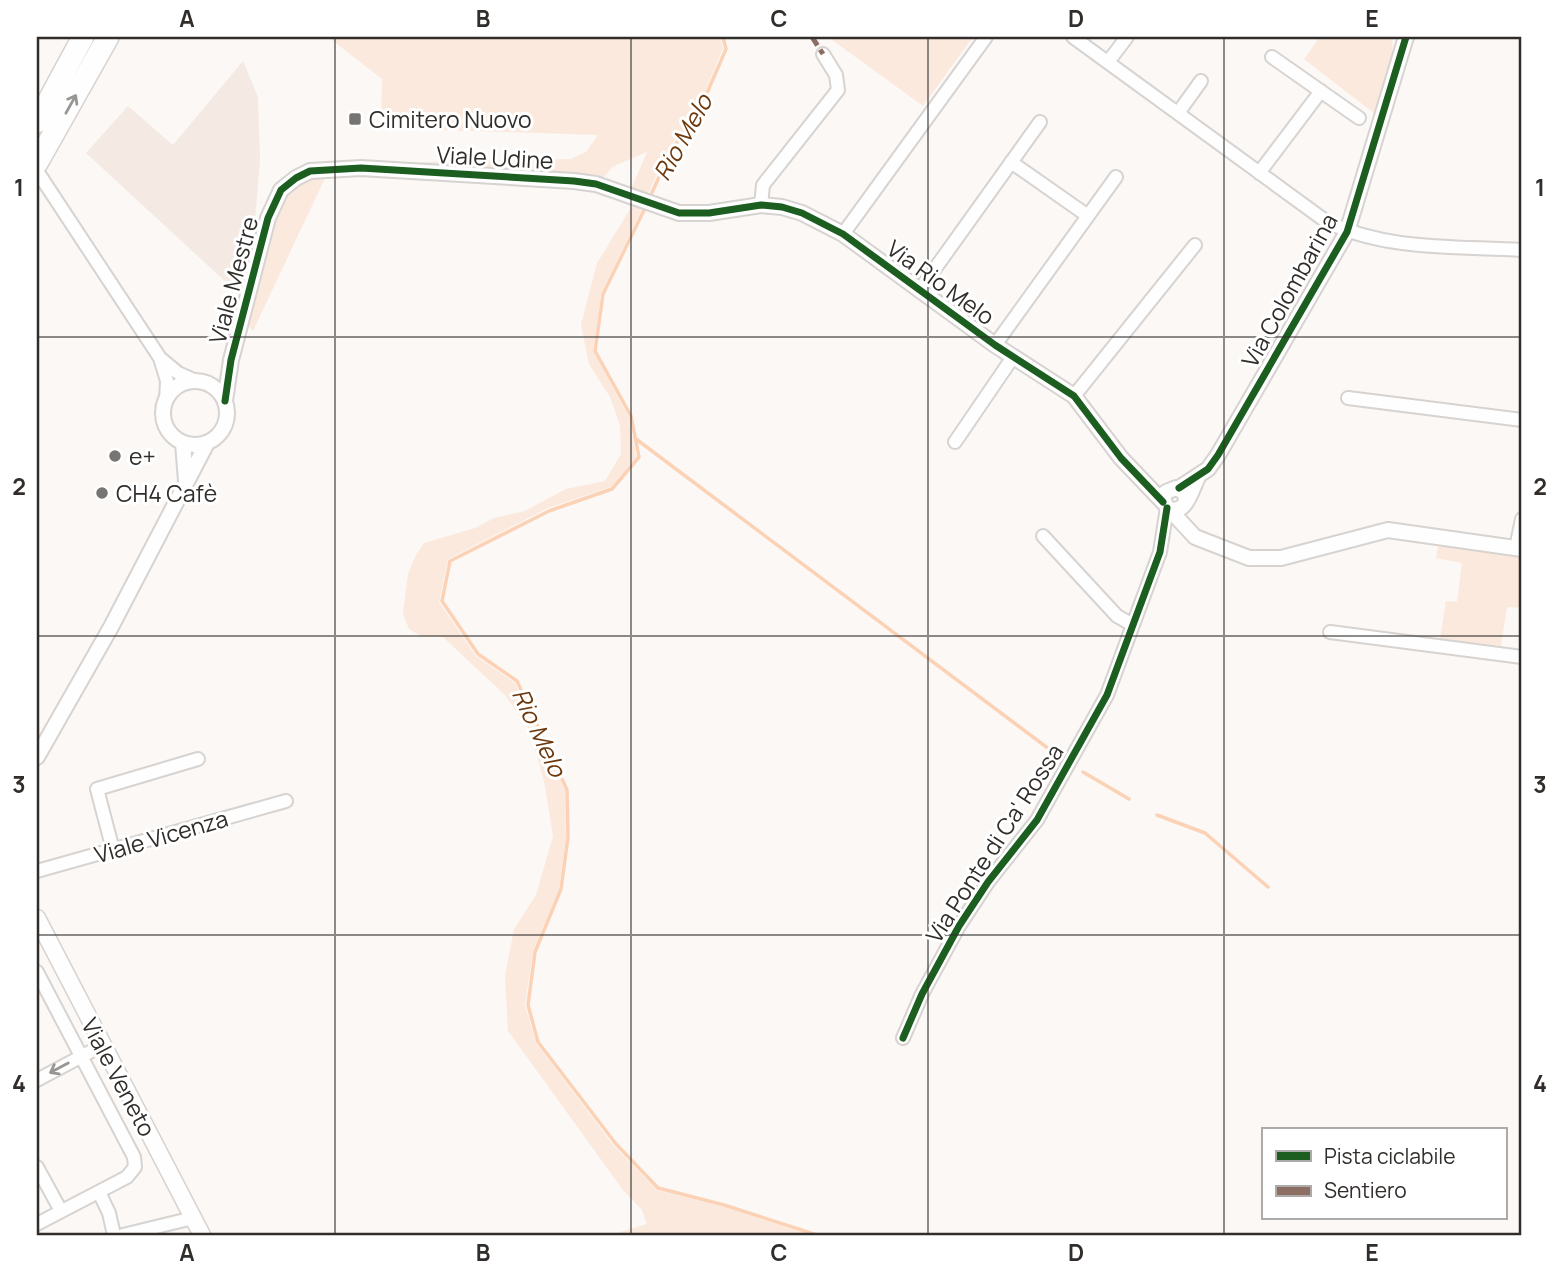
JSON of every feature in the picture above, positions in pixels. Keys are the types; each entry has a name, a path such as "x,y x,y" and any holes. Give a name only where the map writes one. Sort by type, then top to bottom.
{"highway":[{"path":"37,122 83,37"},
{"path":"37,163 108,37"}],"main road":[{"name":"Viale Veneto","path":"37,918 202,1235"}],"street":[{"path":"843,234 986,37"},
{"path":"1073,37 1327,222 1346,232 1368,239 1407,244 1522,250"},
{"path":"1108,62 1127,37"},
{"name":"Via Colombarina","path":"1167,507 1166,492 1181,495 1208,469 1230,436 1346,232 1403,40"},
{"path":"761,205 763,185 838,90 836,75 823,54"},
{"path":"1272,57 1359,118"},
{"path":"1178,113 1201,81"},
{"path":"1259,173 1321,91"},
{"path":"919,291 1040,122"},
{"path":"1011,162 1088,216"},
{"name":"Viale Udine","path":"337,168 574,181 596,184 653,205"},
{"name":"Viale Mestre","path":"37,757 111,627 207,443 218,436 225,426 225,401 232,360 268,218 281,190 310,171 337,168"},
{"path":"37,171 160,358 167,381 163,413 172,436 183,443 207,443"},
{"path":"995,345 1116,177"},
{"name":"Via Rio Melo","path":"653,205 679,213 709,213 761,205 782,207 802,213 843,234 995,345 1074,397 1121,458 1195,537"},
{"path":"1074,397 1195,245"},
{"path":"955,442 1013,357"},
{"path":"160,358 178,373 218,391 225,401"},
{"name":"Viale Mestre","path":"166,401 178,386 202,382 232,360"},
{"path":"1348,398 1522,420"},
{"path":"183,443 186,483"},
{"name":"Via Rio Melo","path":"1139,477 1181,495"},
{"path":"1167,507 1177,511 1181,495"},
{"path":"1181,495 1195,537 1249,558 1281,558 1388,530 1519,549 1522,519"},
{"name":"Via Ponte di Ca' Rossa","path":"903,1038 922,994 959,926 988,882 1037,820 1107,695 1160,552 1167,507"},
{"path":"1043,536 1117,616 1133,625"},
{"path":"1330,632 1522,657"},
{"path":"113,850 97,789 198,760"},
{"name":"Viale Vicenza","path":"37,871 286,801"},
{"path":"37,972 131,1150 135,1167 127,1177 37,1224"},
{"path":"37,1080 103,1045"},
{"path":"37,1167 61,1212"},
{"path":"99,1192 109,1213 114,1235"},
{"path":"123,1235 193,1218"}],"shaded area":[{"path":"328,37 720,37 723,48 705,92 665,156 647,196 631,189 647,152 612,167 603,179 569,173 380,163 571,159 586,152 598,135 381,128 382,79"},
{"path":"828,37 973,37 923,106"},
{"path":"1320,37 1392,37 1393,55 1375,114 1304,59"},
{"path":"243,61 258,97 260,159 255,221 242,297 86,153 128,106 173,145"},
{"path":"319,177 325,178 253,331 249,326 249,318 265,249 278,213 294,189"},
{"path":"634,203 643,207 601,293 593,351 629,417 636,457 611,487 548,508 448,559 439,602 476,656 515,683 565,791 566,838 559,889 533,951 525,1005 536,1043 614,1146 657,1190 724,1207 810,1235 610,1235 647,1224 642,1210 623,1190 508,1031 505,976 514,929 536,895 553,836 544,781 530,731 505,695 443,637 422,637 409,629 403,614 408,574 424,543 475,528 494,518 525,511 566,489 605,481 621,454 620,425 610,397 589,364 581,325 597,263"},
{"path":"1438,546 1522,554 1522,608 1507,607 1501,646 1440,639 1446,601 1457,602 1462,563 1436,558"}],"waterway":[{"name":"Rio Melo","path":"650,197 668,157 707,93 726,49 723,37"},
{"name":"Rio Melo","path":"647,204 603,294 595,351 631,416 639,457 612,489 549,511 450,561 442,601 478,654 517,681 567,790 568,837 561,889 535,952 528,1005 538,1042 616,1144 658,1188 724,1205 817,1235"},
{"path":"636,439 1065,761"},
{"path":"1083,772 1129,799"},
{"path":"1157,815 1205,833 1268,887"}],"marked path":[{"path":"812,37 823,54"}],"cycle path":[{"path":"1179,488 1208,469 1218,455 1347,232 1406,37"},
{"path":"225,401 231,360 268,218 281,190 296,178 310,171 361,168 574,181 596,184 679,213 709,213 761,205 782,207 802,213 843,234 995,345 1074,396 1121,458 1163,502"},
{"path":"903,1038 922,994 959,926 988,882 1037,820 1107,695 1160,552 1167,508"}],"place":[{"name":"Cimitero Nuovo","path":"355,119"},
{"name":"e+","path":"115,456"},
{"name":"CH4 Cafè","path":"102,493"}]}
